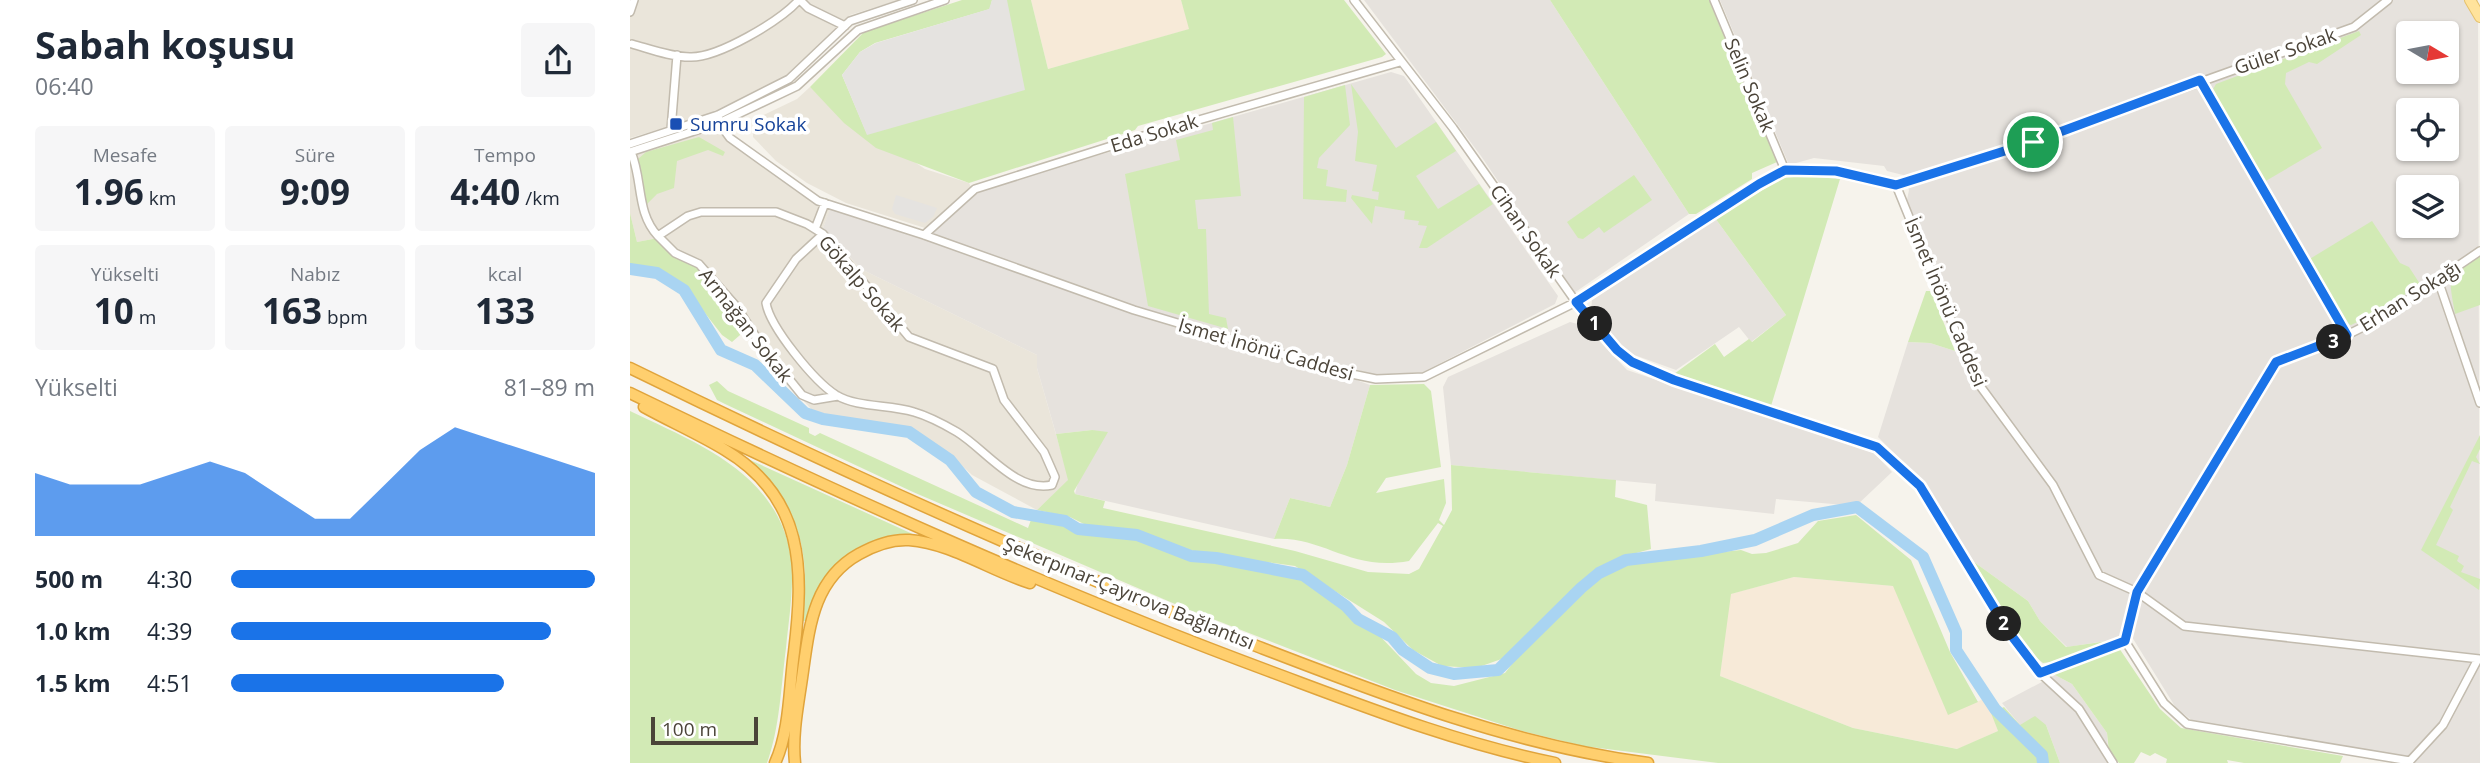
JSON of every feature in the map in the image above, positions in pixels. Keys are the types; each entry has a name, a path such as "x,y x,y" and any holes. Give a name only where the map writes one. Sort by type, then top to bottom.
{"highway":[{"name":"Şekerpınar-Çayırova Bağlantısı","path":"630,368 927,508 1227,634 1482,727 1573,751 1648,763"},
{"name":"Şekerpınar-Çayırova Bağlantısı","path":"630,393 844,494 1096,604 1441,733 1555,763"},
{"path":"630,398 726,451 754,472 775,494 792,531 800,563 799,602 783,740 775,763"},
{"path":"794,763 796,721 814,610 825,585 835,571 863,551 886,542 909,540 928,544 1010,577 1096,604"}],"main road":[{"path":"2470,0 2480,17"}],"street":[{"path":"630,12 634,0"},
{"path":"631,46 677,55 701,56 745,38 789,11 800,0 808,8 845,26"},
{"path":"630,149 671,131 719,119 789,79 845,26 868,14 913,0"},
{"path":"630,149 719,119 797,86 858,30 945,0"},
{"name":"Cihan Sokak","path":"1353,0 1453,128 1576,302 1617,350 1632,362 1674,380 1877,447 1920,486 2008,631 2040,673 2079,709 2113,763"},
{"name":"Selin Sokak","path":"1714,0 1785,170"},
{"name":"Güler Sokak","path":"1896,185 2033,142 2354,27 2388,0"},
{"path":"671,131 677,55"},
{"name":"Eda Sokak","path":"924,235 975,189 1143,136 1400,62"},
{"path":"2200,80 2347,335"},
{"name":"İsmet İnönü Caddesi","path":"719,119 730,138 825,203 924,235 1134,310 1342,372 1376,379 1424,377 1576,302 1785,170"},
{"path":"630,149 636,164 642,204 650,228 658,236"},
{"path":"1785,170 1836,171 1896,185"},
{"name":"İsmet İnönü Caddesi","path":"1896,185 1975,379 2053,485 2099,575 2137,592 2185,626 2479,659"},
{"path":"816,229 825,203"},
{"name":"Gökalp Sokak","path":"658,236 688,216 711,211 776,212 816,229 909,337 993,369 1004,400 1044,452 1055,477 1052,485 1042,487 1021,481 959,433 915,412 838,396"},
{"path":"823,234 796,259 766,303 775,326 806,366 838,396"},
{"name":"Armağan Sokak","path":"658,236 675,253 699,264 736,306 760,343 802,395 814,400 838,396"},
{"name":"Erhan Sokağı","path":"2137,592 2276,362 2347,335 2381,318 2480,251"},
{"path":"2438,280 2480,403"},
{"path":"2137,592 2125,641 2164,703 2187,724 2409,762 2443,725 2479,659"},
{"path":"2040,673 2125,641"}],"shaded area":[{"path":"630,0 899,0 850,15 786,77 704,116 630,138"},
{"path":"992,0 1007,0 1025,90 867,135 842,75 860,52 876,43 989,9"},
{"path":"1031,0 1181,0 1190,29 1048,69"},
{"path":"1364,0 1550,0 1689,214 1574,293 1481,156"},
{"path":"1720,0 2478,0 2480,763 2403,763 2193,721 2176,708 2132,637 2067,647 2040,621 2028,601 1974,562 1925,484 1878,437 1908,342 1930,343 1955,351 1967,347 1907,200 1909,190 1903,175 1887,171 1884,166 1814,158 1789,165"},
{"path":"1391,72 1404,76 1558,296 1555,304 1423,372 1376,375 1232,335 1370,385 1347,465 1330,507 1290,498 1274,539 1075,494 1092,430 1056,434 1037,368 1037,355 861,269 823,228 832,204 924,234 976,190"},
{"path":"810,87 824,101 925,169 969,183 971,187 925,228 846,203 807,183 776,161 753,137 753,120 797,99"},
{"path":"722,126 731,139 832,206 823,228 861,269 1037,355 1037,368 1069,480 1037,510 972,475 952,456 911,428 814,412 766,360 733,306 695,265 671,255 658,238 637,242 630,213 630,154"},
{"path":"896,195 937,208 933,217 925,223 895,214 892,209"},
{"path":"1715,218 1786,315 1751,342 1739,327 1676,370 1626,352 1591,311 1592,300"},
{"path":"1570,322 1585,326 1627,370 1874,453 1892,472 1856,506 1776,499 1774,514 1655,501 1656,484 1451,465 1443,387 1448,377"},
{"path":"1794,577 1894,586 1948,714 1986,698 1998,731 1958,749 1853,728 1720,676 1730,594"},
{"path":"2055,675 2072,684 2107,733 2109,763 2060,763 2046,725 2020,725 2002,703"}],"green space":[{"path":"962,0 992,0 990,9 875,43 860,52 842,75 867,134 1007,0 1031,0 1048,69 1189,29 1181,0 1344,0 1386,54 1138,126 1135,130 969,183 876,148 844,123 810,87 864,32"},
{"path":"1550,0 1709,0 1777,162 1752,173 1752,179 1696,214 1689,214"},
{"path":"2359,31 2361,35 2317,64 2309,62 2286,73 2285,84 2322,148 2264,182 2212,91 2216,84"},
{"path":"1351,84 1396,148 1436,122 1456,151 1416,176 1438,209 1479,184 1493,204 1427,248 1419,248 1427,226 1418,225 1419,221 1404,219 1405,211 1375,206 1372,224 1351,198 1352,195 1378,200 1379,192 1372,191 1377,165 1355,161 1358,132"},
{"path":"1345,85 1350,125 1319,158 1317,168 1328,170 1326,186 1347,190 1346,202 1303,199 1304,97"},
{"path":"1233,117 1241,196 1195,200 1198,229 1206,229 1209,314 1226,318 1228,329 1148,306 1125,174 1180,160 1176,140 1213,130 1212,123"},
{"path":"699,137 725,152 723,156 708,150 677,161 674,188 657,194 647,204 644,203 638,159 646,152"},
{"path":"1634,175 1652,200 1604,233 1599,227 1583,239 1578,238 1567,222"},
{"path":"1804,176 1840,179 1771,406 1674,374 1715,344 1724,357 1749,339 1752,342 1786,315 1715,218 1783,178"},
{"path":"630,213 637,242 658,238 671,255 695,265 733,306 747,329 732,342 722,335 684,286 663,272 630,266"},
{"path":"2372,221 2400,263 2409,267 2420,284 2381,311 2351,325 2343,322 2308,260"},
{"path":"2480,255 2480,305 2455,314 2452,278"},
{"path":"1926,291 1931,291 1955,351 1930,343 1908,342"},
{"path":"717,381 728,391 809,428 809,433 815,436 820,433 1028,528 1032,517 1057,522 1080,532 1137,540 1190,559 1229,563 1299,577 1377,633 1416,674 1431,683 1454,686 1505,673 1580,593 1611,570 1629,562 1741,550 1752,554 1766,553 1798,543 1818,521 1856,515 1911,560 1950,652 1978,702 1948,715 1893,586 1794,577 1731,594 1720,676 1853,728 1957,749 1998,731 1991,713 2004,707 2020,725 2035,716 2046,725 2060,763 1718,763 1583,746 1522,731 1395,690 1182,607 913,492 717,400 709,385"},
{"path":"1424,384 1431,391 1441,467 1386,478 1376,493 1444,479 1446,503 1439,520 1444,525 1452,510 1451,465 1616,480 1615,497 1647,505 1651,549 1618,558 1577,586 1554,614 1510,656 1476,668 1442,666 1413,650 1384,622 1295,566 1199,553 1138,532 1090,527 1070,517 1037,510 1068,480 1056,434 1092,430 1108,432 1074,491 1075,494 1105,501 1103,508 1295,551 1368,572 1409,574 1419,569 1443,526 1438,523 1409,561 1388,563 1354,558 1308,543 1274,539 1290,498 1330,507 1347,465 1370,385"},
{"path":"630,411 704,447 727,462 748,478 766,498 780,520 791,559 791,597 777,721 767,763 630,763"},
{"path":"2480,435 2480,449 2476,457 2480,464 2472,461 2450,507 2453,510 2436,545 2459,556 2457,561 2464,566 2461,572 2480,579 2479,590 2421,550"},
{"path":"748,459 917,536 877,540 845,557 831,569 820,585 806,621 803,621 805,572 798,532 780,497"},
{"path":"1974,562 2028,601 2040,621 2066,647 2115,640 2059,661 2043,663 2014,630"},
{"path":"2119,648 2160,709 2181,728 2343,756 2340,763 2244,763 2227,760 2228,763 2166,763 2167,759 2155,753 2150,756 2141,752 2134,763 2119,763 2109,752 2107,733 2072,684 2055,675 2054,670"}],"waterway":[{"path":"630,269 657,273 684,290 721,350 755,365 805,413 823,419 909,432 950,460 976,492 1013,512 1065,521 1078,529 1137,535 1191,556 1216,558 1303,575 1346,606 1358,619 1392,637 1403,650 1430,668 1454,674 1498,670 1581,588 1599,573 1626,560 1701,551 1755,540 1813,515 1857,507 1923,557 1956,632 1956,650 1995,709 2042,755 2043,763"}],"place":[{"name":"Sumru Sokak","path":"676,124"}],"route":[{"path":"2200,80 2347,335 2276,362 2137,592 2132,622 2125,641 2040,673 2008,631 1920,486 1877,447 1674,380 1632,362 1617,350 1576,302 1785,170 1836,171 1896,185 2033,142 2200,80"}]}
